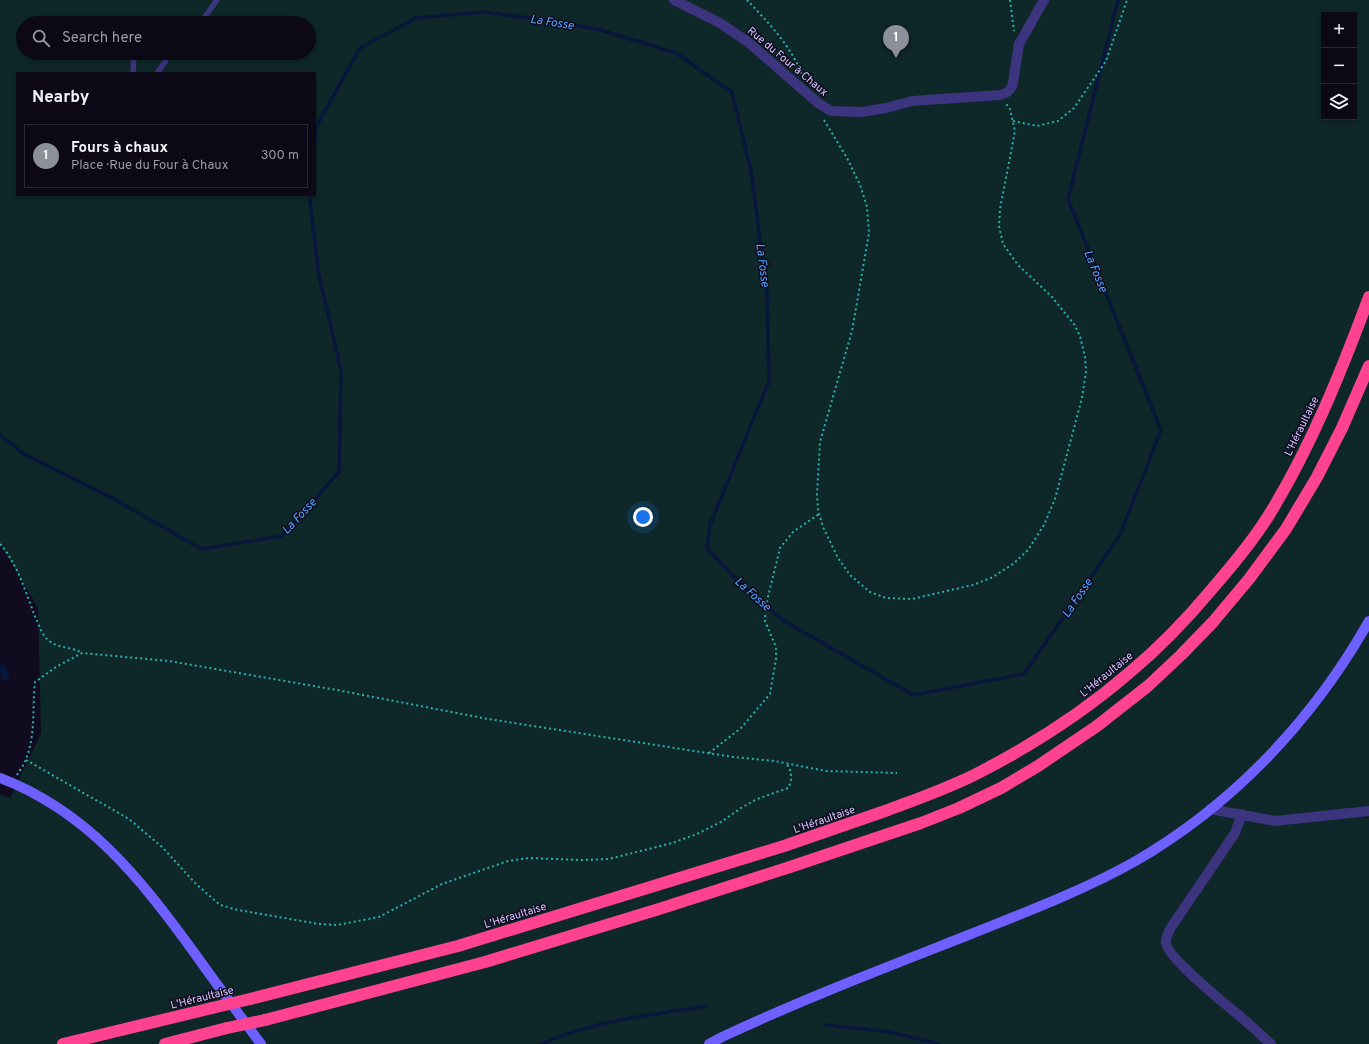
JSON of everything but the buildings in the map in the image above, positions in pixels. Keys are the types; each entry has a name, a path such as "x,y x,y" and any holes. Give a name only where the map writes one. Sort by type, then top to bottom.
{"highway":[{"name":"L'Héraultaise","path":"63,1044 250,999 458,946 784,846 850,824 951,786 982,771 1023,748 1079,712 1129,674 1194,610 1231,568 1268,516 1295,468 1322,413 1349,351 1369,297"},
{"path":"165,1044 265,1020 485,962 659,909 921,823 959,808 1001,788 1038,766 1097,726 1148,686 1213,622 1249,579 1286,529 1317,477 1342,428 1369,366"}],"street":[{"name":"Rue du Four à Chaux","path":"674,0 720,23 748,42 818,103 831,111 862,112 886,108 912,101 1000,95"},
{"path":"1000,95 1007,93 1011,89 1017,52 1023,36 1044,0"},
{"path":"709,1044 804,1000 1040,906 1098,881 1134,862 1174,837 1249,777 1287,737 1319,698 1345,662 1369,621"},
{"path":"0,777 27,789 61,809 87,829 116,855 143,885 261,1044"},
{"path":"1210,809 1275,821 1369,811"},
{"path":"1242,814 1235,833 1172,926 1167,935 1166,944 1170,953 1178,962 1271,1044"}],"lane":[{"path":"206,16 218,0"},
{"path":"133,72 134,60"},
{"path":"158,72 166,60"}],"path":[{"path":"747,0 773,28 788,49 801,72 809,95"},
{"path":"1010,0 1017,52"},
{"path":"1013,121 1037,126 1058,121 1074,108 1106,61 1127,0"},
{"path":"820,114 847,158 860,185 867,207 869,233 852,331 820,442 816,494 819,514 823,527 838,558 850,575 870,592 886,598 912,599 973,585 993,578 1013,564 1028,550 1044,525 1055,499 1082,398 1086,372 1086,357 1080,336 1074,324 1051,296 1018,265 1003,244 999,226 1000,209 1015,131 1010,109 1000,95"},
{"path":"709,753 741,728 770,694 776,659 776,647 765,621 766,605 780,548 793,532 819,514"},
{"path":"0,544 14,564 47,639 54,644 75,648 82,653 169,661 337,690 488,719 733,757 774,761 826,771 897,773"},
{"path":"12,783 26,760 33,734 35,682 82,653"},
{"path":"26,760 129,819 163,848 196,884 220,905 238,910 319,924 337,925 379,917 442,884 508,861 530,858 582,860 609,859 672,843 697,834 721,822 757,799 788,788 791,782 791,772 787,764"}],"green space":[{"path":"0,0 1369,0 1369,1044 0,1044 0,794 10,798 41,733 38,608 0,544"}],"water":[{"path":"0,664 5,665 10,679 3,681 0,671"}],"waterway":[{"name":"La Fosse","path":"316,127 360,48 416,18 484,12 553,21 601,30 676,53 732,92 751,171 767,292 769,381 710,525 707,548 739,582 781,619 913,695 1024,674 1120,535 1161,430 1068,199 1118,0"},
{"name":"La Fosse","path":"0,435 24,454 116,500 201,549 282,536 339,472 341,371 319,275 310,202 311,196"},
{"path":"541,1044 561,1036 602,1024 706,1006"},
{"path":"825,1025 890,1032 939,1044"}],"place":[{"name":"Fours à chaux","path":"896,58"}]}
